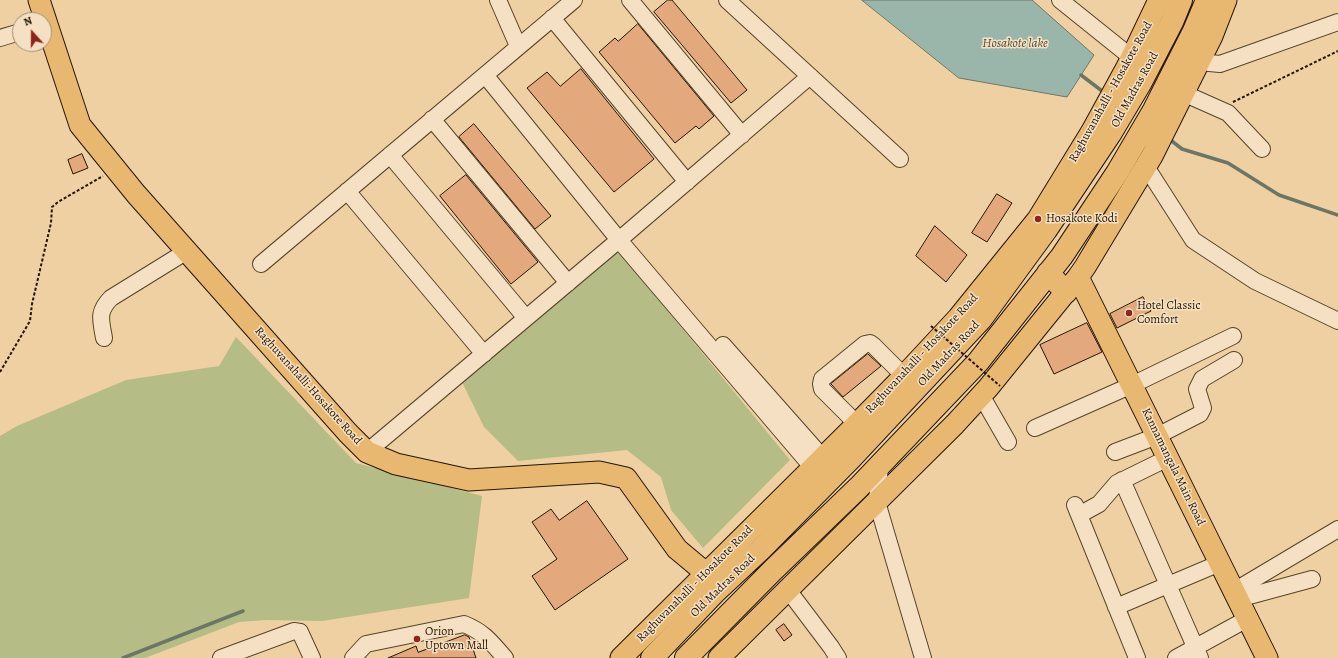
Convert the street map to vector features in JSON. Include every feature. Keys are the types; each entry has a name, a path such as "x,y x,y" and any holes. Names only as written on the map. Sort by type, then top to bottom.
{"highway":[{"name":"Old Madras Road","path":"652,658 715,592 760,550 852,458 964,324 981,319 1046,230 1101,132 1133,69 1172,22 1181,0"},
{"name":"Old Madras Road","path":"686,658 773,570 859,487 978,362 1062,256 1117,173 1142,157 1174,98 1194,31 1207,0"},
{"path":"1048,273 1072,285"}],"main road":[{"name":"Raghuvanahalli-Hosakote Road","path":"39,0 42,12"},
{"name":"Raghuvanahalli - Hosakote Road","path":"1133,69 1160,0"},
{"path":"1174,98 1199,62 1212,36 1226,0"},
{"name":"Raghuvanahalli-Hosakote Road","path":"52,44 80,125 136,194 348,433 367,452 396,464 469,480 599,472 626,478 677,549 707,574"},
{"path":"719,658 840,536 877,502 981,395 1072,285 1142,157"},
{"name":"Kannamangala Main Road","path":"1072,285 1132,384 1267,658"},
{"name":"Raghuvanahalli - Hosakote Road","path":"621,658 707,574 904,376 964,324"}],"street":[{"path":"261,264 574,0"},
{"path":"630,0 742,135"},
{"path":"726,0 900,159"},
{"path":"1060,0 1133,69"},
{"path":"504,3 518,46"},
{"path":"552,18 687,182"},
{"path":"1199,62 1220,64 1338,22"},
{"path":"0,38 12,34"},
{"path":"488,72 623,237 818,463"},
{"path":"367,452 623,237 810,76"},
{"path":"1174,98 1220,109 1228,113 1262,149"},
{"path":"432,119 568,283"},
{"path":"390,155 526,318"},
{"path":"1142,157 1193,240 1255,281 1338,321"},
{"path":"347,191 484,354"},
{"path":"104,338 100,317 104,305 111,298 187,251"},
{"path":"1035,428 1233,336"},
{"path":"857,424 822,390 822,379 865,344 870,343 904,376"},
{"path":"1115,452 1157,436 1200,414 1204,408 1197,389 1202,378 1234,360"},
{"path":"981,395 1008,442"},
{"path":"1137,658 1077,510 1099,504 1117,483 1168,458"},
{"path":"880,465 877,502 923,658"},
{"path":"1122,480 1198,653"},
{"path":"1236,595 1338,529"},
{"path":"1116,607 1220,563"},
{"path":"1236,595 1312,579"},
{"path":"788,590 838,658"},
{"path":"1176,658 1198,653 1247,618"},
{"path":"353,658 366,644 464,624 476,629 505,658"},
{"path":"221,658 294,631 300,632 312,658"}],"path":[{"path":"1220,109 1338,51"},
{"path":"0,372 30,321 32,304 51,223 52,208 58,202 116,169"},
{"path":"931,326 1000,386"}],"green space":[{"path":"617,249 790,460 703,548 671,510 661,477 627,450 518,461 484,427 462,382"},
{"path":"236,337 356,463 482,496 469,598 322,621 267,620 239,622 145,658 0,658 0,436 17,426 126,380 219,366"}],"water":[{"name":"Hosakote lake","path":"862,0 1032,0 1094,55 1067,97 959,78"}],"building":[{"path":"668,0 672,0 747,90 731,103 654,12"},
{"path":"638,24 714,116 699,129 696,126 675,143 599,52 615,38 618,41"},
{"path":"581,69 654,159 614,192 527,88 547,72 560,86"},
{"path":"474,124 551,216 535,229 459,137"},
{"path":"82,154 88,168 73,174 68,160"},
{"path":"466,175 538,262 511,284 440,196"},
{"path":"997,194 1012,203 987,242 972,233"},
{"path":"935,226 967,255 946,282 916,256"},
{"name":"Hotel Classic Comfort","path":"1143,297 1151,311 1117,328 1110,314"},
{"path":"1087,323 1102,352 1054,374 1040,345"},
{"path":"868,354 881,366 843,397 831,384"},
{"path":"587,501 628,559 555,610 532,576 557,559 532,522 551,509 559,520"},
{"path":"784,624 792,635 784,641 776,630"},
{"path":"465,635 469,637 476,658 388,658 416,646 418,652"}],"waterway":[{"path":"1081,75 1106,94"},
{"path":"1168,138 1182,149 1228,163 1279,195 1338,215"},
{"path":"123,658 243,611"}],"place":[{"name":"Hosakote Kodi","path":"1038,219"},
{"name":"Hotel Classic Comfort","path":"1129,313"},
{"name":"Orion Uptown Mall","path":"417,639"}]}
